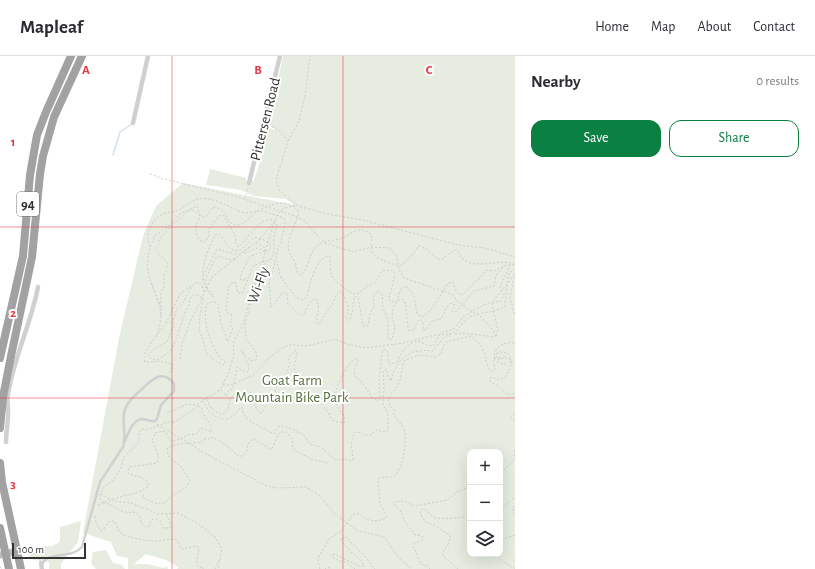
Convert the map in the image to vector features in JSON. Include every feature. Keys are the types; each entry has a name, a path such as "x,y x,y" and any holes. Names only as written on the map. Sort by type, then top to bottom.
{"highway":[{"name":"94","path":"0,358 23,256 30,175 37,135 71,56"},
{"name":"94","path":"2,428 3,397 32,257 42,156 54,117 82,56"},
{"path":"0,463 2,482 21,569"},
{"path":"0,528 2,548 9,569"},
{"path":"0,562 9,569"}],"main road":[{"path":"2,548 16,548"}],"street":[{"path":"133,123 148,56"},
{"name":"Pittersen Road","path":"249,183 280,56"},
{"path":"6,442 2,428 8,415 8,394 14,368 34,308 38,287"}],"lane":[{"path":"41,566 46,559 80,550 100,482 120,453 134,424 139,420 155,421 157,419 161,405 174,392 174,384 168,378 164,376 155,378 135,395 128,405 124,415 125,441"}],"path":[{"path":"298,206 280,190 276,180 288,142 299,121 305,96 310,56"},
{"path":"263,126 272,127 283,133 288,142"},
{"path":"150,174 245,200 297,217 305,221 324,242 354,252 371,247 390,248 397,257 399,270 404,278 452,294 458,302 478,315 494,331 496,337"},
{"path":"245,200 249,183"},
{"path":"150,247 147,240 148,234 153,223 159,216 170,211 178,210 199,199 216,201 248,213 276,203 282,203 298,210 288,246 289,252 294,260 296,272 302,275 312,253 316,248 324,242 343,238 349,233 359,230 365,230 372,236 371,247 374,256 398,266 405,263 418,246 421,246 429,251 434,257 441,260 454,250 457,250 464,260 479,265 485,263 506,262 515,264"},
{"path":"161,319 160,307 149,277 147,264 150,247 155,236 180,214 195,206 197,206 200,215 203,217 207,216 213,207 219,208 223,210 234,225 240,225 252,215 261,211 281,217 285,220 285,226 276,259 284,282 301,300 305,299 307,296 316,266 322,258 327,256 331,260 331,274 336,281 353,294 359,293 367,286 375,283 381,272 385,270 393,271 395,276 388,298 390,301 394,302 398,300 401,289 406,286 414,295 417,314 420,316 425,316 448,283 453,282 457,294 462,295 481,277 486,270 494,271 503,266 515,264"},
{"path":"180,359 182,344 190,322 211,278 260,239 275,221 279,212 289,206 298,206 327,214 363,220 458,245 485,248 515,257"},
{"path":"168,378 173,364 159,361 146,362 144,355 154,337 158,333 161,319 161,292 164,287 164,276 167,269 167,263 156,250 156,247 159,245 159,239 165,234 171,225 188,212 194,210 200,216 195,229 202,242 205,242 209,236 209,229 220,215 223,215 236,236 235,242 237,246 240,246 259,225 266,220 271,219 275,221"},
{"path":"167,413 188,404 197,405 214,394 223,385 234,355 233,343 243,324 267,252 275,221"},
{"path":"154,362 167,354 174,345 190,299 194,294 200,296 203,300 199,330 203,339 206,353 218,363 224,364 225,362 219,358 208,332 205,318 207,304 213,301 218,304 221,324 226,340 228,341 233,328 230,324 232,319 231,314 228,313 226,309 229,286 234,282 236,283 238,293 242,293 253,266 268,260 272,256 275,248 274,239 277,225 275,221"},
{"path":"250,273 246,280 241,280 240,277 250,256 267,252 271,246 269,243 258,238 253,238 245,247 234,251 226,244 221,235 216,234 212,240 202,276 203,283 207,291 214,297 209,290 206,280 214,259 218,256 230,260 238,258 254,249 265,250 267,252"},
{"path":"203,283 204,274 217,249 238,254 258,243 263,246 267,252"},
{"name":"Wi-Fly","path":"261,268 268,260 274,260 275,264 268,283 270,306 271,307 274,305 282,293 285,292 287,294 288,304 301,316 306,311 310,301 315,298 319,306 316,318 317,324 320,324 328,309 332,305 337,293 340,291 343,293 349,308 346,320 349,320 351,317 355,296 358,297 362,326 368,326 370,313 374,307 374,298 378,291 382,293 383,309 389,326 387,336 389,340 392,339 395,327 392,320 393,307 399,300 403,299 406,302 409,331 414,330 418,320 422,320 423,330 427,329 432,321 440,318 447,307 452,303 455,305 452,311 453,312 457,311 462,305"},
{"path":"206,399 211,408 221,415 224,414 229,407 230,399 241,392 249,391 256,409 260,413 264,412 268,401 274,398 276,388 284,379 290,363 288,358 289,355 294,350 297,353 294,367 304,395 309,399 319,402 328,412 332,420 344,423 344,417 336,404 335,395 341,377 351,360 355,358 357,359 358,362 354,371 356,376 365,386 372,398 378,401 381,395 379,382 383,350 388,350 389,363 397,362 400,354 411,342 418,341 427,346 434,346 439,335 444,331 454,329 463,317 472,311 488,303 501,302 504,294 500,287 501,283 512,265"},
{"path":"462,305 474,290 494,286 496,275 503,266"},
{"path":"202,401 207,405 213,415 225,420 230,419 242,407 244,415 263,429 274,434 279,426 289,427 297,433 303,434 310,444 322,447 334,459 353,460 351,443 355,432 359,431 367,435 371,435 376,430 383,432 388,431 388,416 383,403 383,371 386,369 387,370 388,377 391,381 396,366 409,354 422,350 432,351 446,336 459,329 464,321 469,317 485,312 500,310 505,306 506,286 509,274 515,269"},
{"path":"496,337 498,330 492,306 515,274"},
{"path":"515,274 510,298 515,315"},
{"path":"149,277 161,307"},
{"path":"154,337 160,333 165,325 180,294 195,283 200,283 205,292"},
{"path":"156,360 152,360 148,355 153,350 167,342 174,327 173,322 177,308 184,303 184,298 191,287"},
{"name":"Wi-Fly","path":"214,394 221,390 226,396 227,392 233,389 237,367 248,372 249,366 243,358 241,350 251,361 256,360 257,357 255,349 246,339 245,326 252,294"},
{"path":"223,385 232,385 253,375 269,358 282,348 294,345 307,346 336,339 347,344 366,348 404,343 439,335 462,333 496,337"},
{"path":"320,569 318,563 319,556 329,539 340,532 353,515 357,512 360,513 368,520 380,520 386,518 386,514 380,504 378,481 379,478 392,477 396,475 405,450 406,434 404,428 393,414 394,411 389,404 389,397 399,383 402,366 405,360 419,356 434,357 442,354 443,347 446,342 471,336 480,344 486,356 486,362 490,371 495,369 493,365 494,359 502,365 506,364"},
{"path":"512,363 512,360 507,358 498,359 494,357 494,354 497,348 505,343 515,343"},
{"path":"505,356 498,358 496,356 498,353 502,352 510,354 515,364"},
{"path":"512,369 510,374 503,379 496,380 491,376 489,379 501,388 505,394 509,395 515,393"},
{"path":"97,508 98,505 103,503 117,497 131,496 149,486 148,481 128,473 128,471 129,467 157,463 159,460 158,455 152,440 155,434 162,431 166,432 170,440 175,441 188,435 196,434 202,428 211,432 211,426 201,406 198,406 175,422 168,422 147,430 141,429 139,432 139,442 123,458 122,466 114,480 103,488 100,497 103,503"},
{"path":"515,414 511,418 515,421"},
{"path":"155,421 157,424 206,454 265,485 276,488 306,487 319,495 335,514 358,531 384,537 398,557 412,569"},
{"path":"143,495 143,498 157,504 165,503 167,499 184,490 190,481 179,465 173,462 168,456 166,449 169,446 177,444 200,443 209,439 210,437 217,439 228,446 238,456 243,456 246,453 249,441 254,438 270,449 273,448 278,434 287,432 292,439 294,448 299,453 314,460 328,463"},
{"path":"503,469 514,460 515,449"},
{"path":"430,569 421,564 414,546 414,544 422,540 423,537 414,534 394,502 404,501 414,506 426,504 447,500 458,492 467,488"},
{"path":"101,494 114,501 131,503 159,514 178,513 197,523 215,537 222,549 218,569"},
{"path":"503,507 515,497"},
{"path":"103,503 110,504 116,509 124,512 135,512 140,517 141,523 146,527 149,526 152,519 158,519 161,521 163,528 170,528 171,524 167,516 169,514"},
{"path":"515,506 513,506 513,508 515,516"},
{"path":"458,569 443,556 443,552 450,543 450,535 424,520 420,511 423,509 432,516 450,519 467,516"},
{"path":"96,512 96,523 101,531 108,522 113,521 117,523 118,530 122,534 147,541 160,541 166,538 175,538 181,549 198,547 199,549 196,563 199,568 203,567 203,569"},
{"path":"503,541 506,538 515,535"},
{"path":"355,569 346,562 339,561 330,555 336,555 359,566 364,566 362,561 359,560 340,539 347,537 375,569"},
{"path":"497,557 508,566 515,568"},
{"path":"215,569 220,558"},
{"path":"325,569 327,567 332,569"}],"green space":[{"name":"Goat Farm Mountain Bike Park","path":"283,56 515,56 515,569 177,569 178,567 166,560 146,554 134,564 147,564 163,568 167,566 168,569 128,569 128,558 117,556 111,542 83,533 119,338 143,236 156,206 183,183 294,205 286,199 254,196 241,190 206,185 210,169 246,178 247,184 254,180 263,153 263,141 270,128 276,130 270,125 267,117 279,96 277,85"},
{"path":"81,521 78,542 61,564 61,569 49,569 49,562 33,560 28,554 40,552 45,546 52,546 60,542 60,527"},
{"path":"106,550 113,563 122,565 125,569 96,569 91,563 93,552"}],"waterway":[{"path":"113,155 120,132 132,124"}]}
